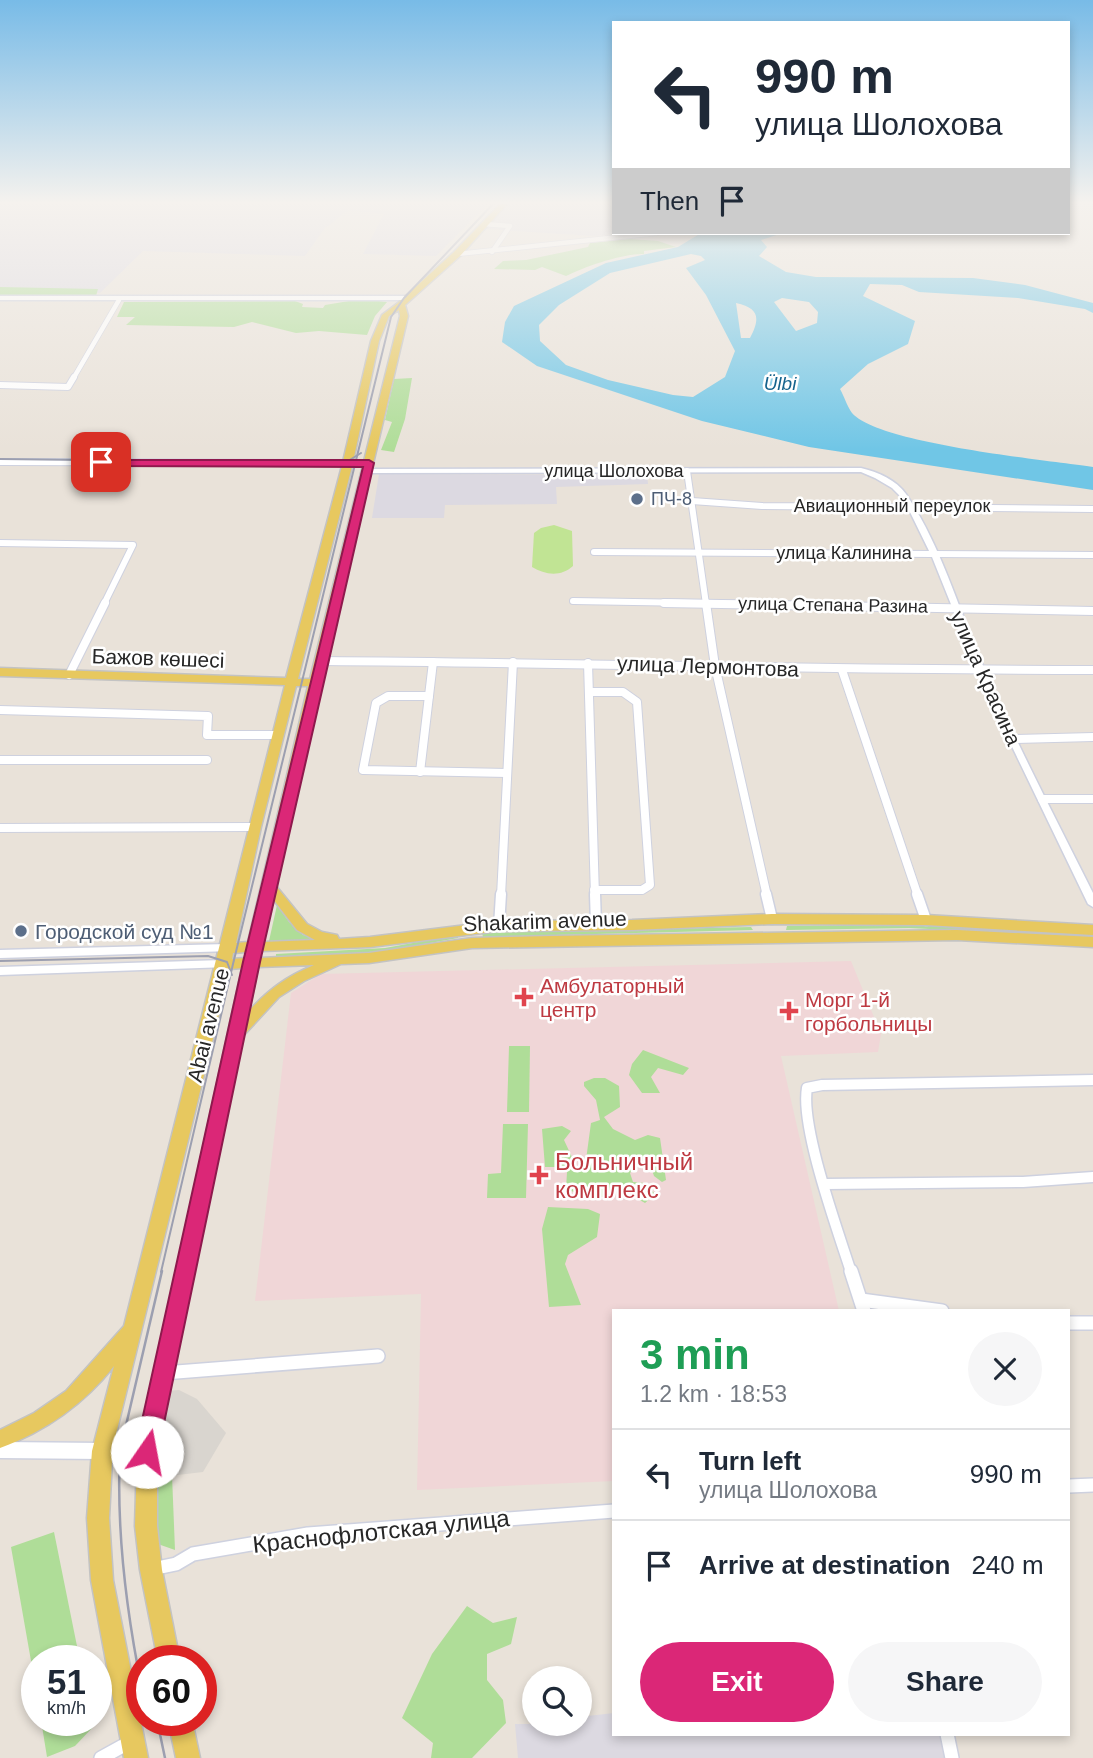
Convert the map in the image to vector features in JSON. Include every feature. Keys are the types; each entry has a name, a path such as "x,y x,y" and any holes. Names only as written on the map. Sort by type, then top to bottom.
{"main road":[{"name":"Abai avenue","path":"136,1758 102,1580 98,1518 102,1451 227,948 254,827 347,465 375,341 386,315 422,286"},
{"path":"0,298 405,302"},
{"name":"Abai avenue","path":"166,1645 151,1570 146,1526 147,1452 253,955 315,683 323,661 404,316 405,302"},
{"name":"Бажов көшесі","path":"0,671 315,683"},
{"path":"269,887 281,898 295,921 307,931 361,942"},
{"path":"772,919 772,936"},
{"name":"Shakarim avenue","path":"0,954 227,948 253,955 369,958 471,936 499,926 772,919 926,920 1093,930"},
{"name":"Shakarim avenue","path":"0,971 223,964 253,955 361,942 471,936 957,935 1093,942"},
{"path":"236,1034 274,993 299,977 339,959"},
{"path":"0,1439 27,1429 64,1406 94,1378 133,1325"},
{"path":"0,1450 147,1452"},
{"path":"183,1736 188,1758"}],"street":[{"path":"0,385 68,387 87,350 101,334 119,299"},
{"name":"улица Шолохова","path":"0,462 687,471 861,470"},
{"name":"улица Красина","path":"861,470 873,473 900,491 909,507 932,553 980,669 1093,904"},
{"path":"687,471 708,602 715,666 772,919"},
{"name":"Авиационный переулок","path":"692,501 762,506 1093,509"},
{"path":"0,543 134,545 69,675"},
{"name":"улица Калинина","path":"594,552 1093,555"},
{"name":"улица Степана Разина","path":"573,601 1093,611"},
{"name":"улица Лермонтова","path":"323,661 588,663 842,670 1093,670"},
{"path":"420,772 433,662"},
{"path":"499,926 513,662"},
{"path":"588,663 596,925"},
{"path":"842,670 926,920"},
{"path":"589,692 623,692 637,702 650,885 642,890 594,890"},
{"path":"429,696 388,696 376,703 363,770 506,773"},
{"path":"0,710 208,716 207,734 278,735"},
{"path":"1014,739 1093,737"},
{"path":"0,760 207,760"},
{"path":"1042,799 1093,799"},
{"path":"0,828 254,827"},
{"path":"915,1309 862,1305 832,1212 810,1130 805,1099 807,1088 822,1085 1093,1080"},
{"path":"826,1184 1023,1182 1093,1177"},
{"path":"1070,1323 1093,1323"},
{"path":"164,1373 378,1356"},
{"path":"1070,1486 1093,1485"},
{"name":"Краснофлотская улица","path":"151,1570 176,1563 193,1554 308,1534 424,1523 612,1511"},
{"path":"948,1736 953,1758"},
{"path":"101,1758 133,1741"}],"shaded area":[{"path":"0,286 107,286 100,293 0,292"},
{"path":"379,474 647,475 648,484 556,487 557,504 445,505 444,518 372,518"},
{"name":"Больничный комплекс","path":"851,961 881,1034 878,1052 781,1056 839,1309 612,1309 612,1481 417,1490 421,1294 255,1301 291,993 321,974"},
{"path":"179,1390 197,1399 226,1433 203,1472 152,1478 166,1391"},
{"path":"612,1713 612,1736 940,1736 946,1758 518,1758 515,1724 522,1724 522,1736 592,1736 592,1716"}],"green space":[{"path":"0,287 98,289 96,296 0,295"},
{"path":"361,299 387,302 375,316 367,335 319,331 296,333 252,322 234,327 126,325 135,317 117,317 124,302 295,301 303,304 302,307 323,308 325,305"},
{"path":"412,378 405,419 394,452 381,450 392,422 385,420 394,379"},
{"path":"554,525 572,531 573,566 553,574 532,567 534,533"},
{"path":"277,905 303,935 321,940 269,941"},
{"path":"908,925 1076,932 1079,936 909,928 786,930 787,926"},
{"path":"751,927 753,930 483,937 482,933"},
{"path":"457,935 458,938 385,951 276,958 276,954 385,948"},
{"path":"509,1046 530,1046 529,1112 507,1112"},
{"path":"643,1050 689,1068 683,1075 658,1068 651,1077 660,1093 642,1093 629,1075 632,1064"},
{"path":"605,1078 619,1086 620,1107 604,1117 613,1129 635,1140 648,1135 660,1138 666,1180 662,1182 654,1176 649,1161 641,1161 630,1173 633,1182 645,1183 655,1194 645,1203 615,1186 604,1197 587,1197 566,1189 565,1167 545,1167 542,1129 562,1126 571,1131 564,1140 578,1170 585,1167 591,1123 600,1120 596,1100 584,1086 584,1082"},
{"path":"503,1124 528,1124 526,1198 487,1198 488,1174 501,1173"},
{"path":"548,1207 588,1209 600,1214 597,1237 568,1255 565,1264 581,1305 549,1307 542,1229"},
{"path":"172,1475 175,1550 155,1543 152,1478"},
{"path":"54,1532 77,1645 28,1645 11,1547"},
{"path":"467,1606 493,1623 517,1617 511,1644 487,1654 487,1680 503,1700 506,1723 472,1758 431,1758 433,1743 402,1718 432,1654"},
{"path":"44,1736 84,1736 75,1746 47,1757"}],"water":[{"name":"Ülbi","path":"557,286 589,286 559,305 539,325 540,341 566,365 608,380 693,397 725,377 735,351 699,286 869,286 863,296 915,321 908,344 868,364 840,389 852,413 868,424 928,442 1093,467 1093,490 809,447 702,421 537,366 502,342 505,322 514,306","holes":["782,298 809,302 818,312 817,323 796,331 774,302","736,303 750,308 756,315 750,338 741,338"]},
{"name":"Ülbi","path":"905,286 1029,286 1093,303 1093,313 1085,309 1018,298 919,292"}],"tram line":[{"path":"357,455 391,317 415,286"},
{"path":"357,455 361,453"},
{"path":"0,459 330,463 348,461 357,455"},
{"path":"231,972 357,455"},
{"path":"0,961 208,956 227,962 231,972"},
{"path":"161,1272 231,972"},
{"path":"134,1645 124,1571 120,1451 162,1271"},
{"path":"160,1736 165,1758"}],"place":[{"name":"ПЧ-8","path":"637,499"},
{"name":"Городской суд №1","path":"21,931"},
{"name":"Амбулаторный центр","path":"524,997"},
{"name":"Морг 1-й горбольницы","path":"789,1011"},
{"name":"Больничный комплекс","path":"539,1175"}],"route":[{"path":"101,462 369,463 251,962 147,1452"}]}
